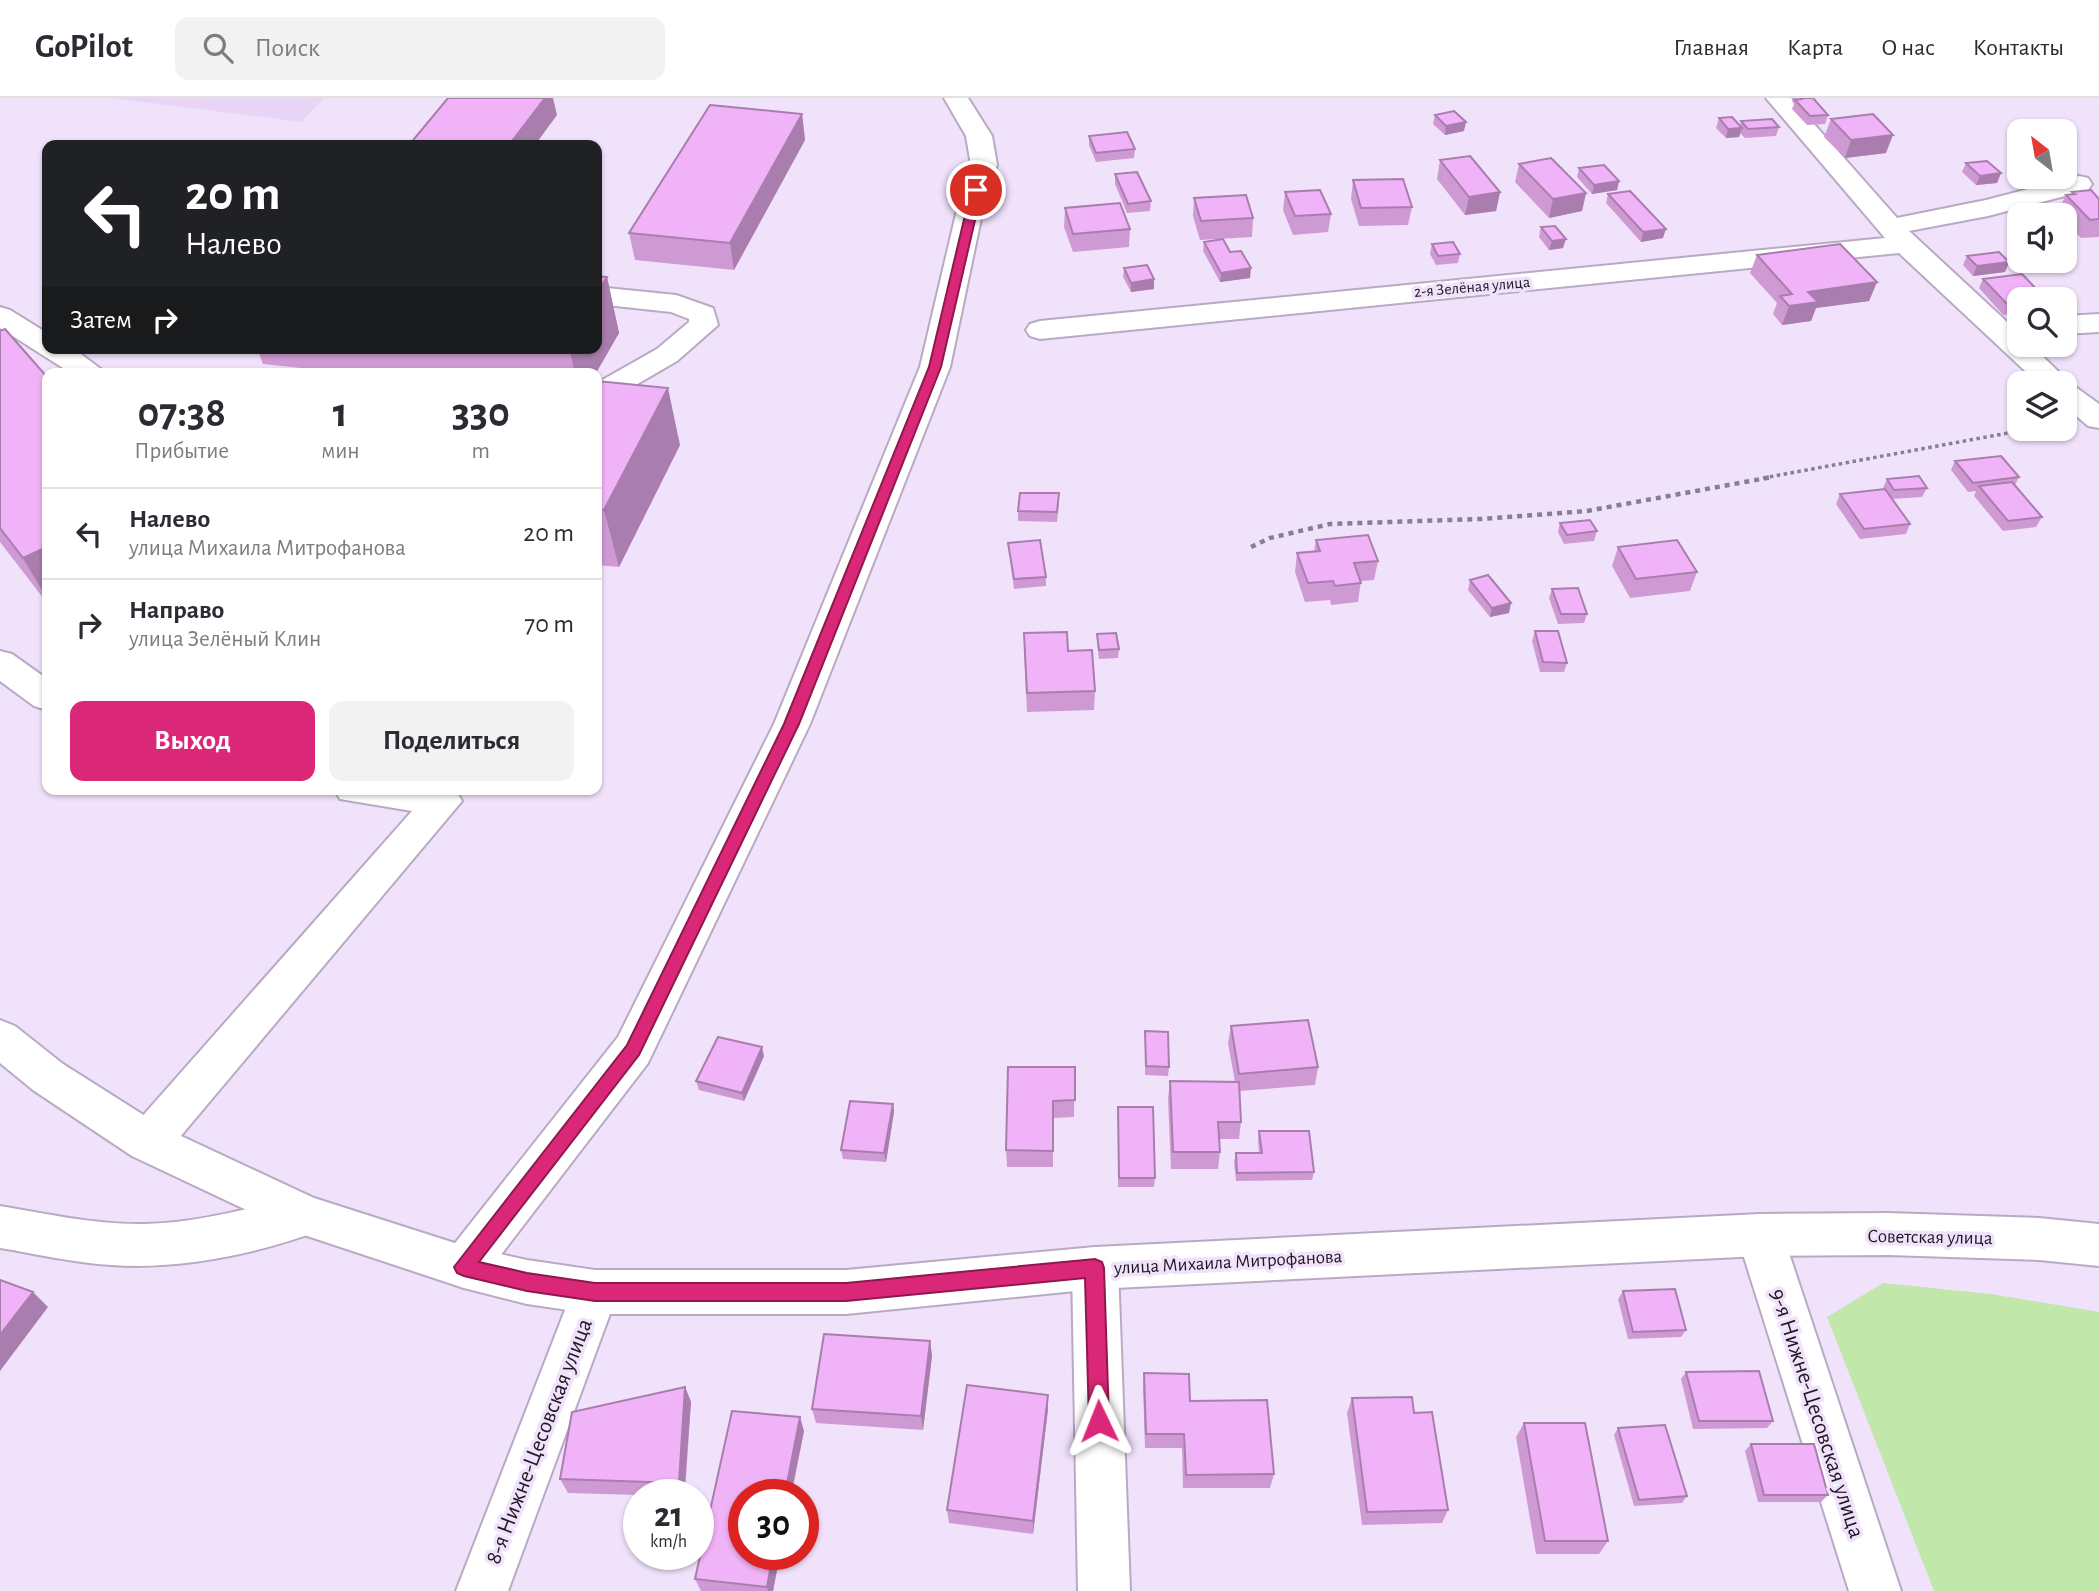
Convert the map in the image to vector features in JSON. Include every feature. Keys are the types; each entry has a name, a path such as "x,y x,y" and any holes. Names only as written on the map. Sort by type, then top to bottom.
{"street":[{"path":"464,1267 633,1050 792,724 935,367 969,214 984,164 979,136 956,98"},
{"path":"1778,98 1897,236 2007,328"},
{"name":"2-я Зелёная улица","path":"1040,330 1897,236 1987,208 2079,184"},
{"path":"602,297 676,304 703,314 704,325 667,355 602,393"},
{"path":"0,316 42,342"},
{"path":"2077,324 2099,323"},
{"path":"63,354 84,368"},
{"path":"2032,357 2045,371"},
{"path":"2077,401 2099,419"},
{"path":"0,663 42,690"},
{"path":"148,1142 443,801 398,795"},
{"name":"улица Михаила Митрофанова","path":"0,1038 48,1077 148,1142 305,1216 464,1267 527,1282 595,1292 846,1292 1095,1268 1760,1235"},
{"path":"0,1227 122,1245 155,1245 183,1242 305,1216"},
{"name":"Советская улица","path":"1760,1235 1902,1234 2039,1238 2099,1245"},
{"name":"9-я Нижне-Цесовская улица","path":"1760,1235 1875,1591"},
{"path":"1095,1268 1104,1591"},
{"name":"8-я Нижне-Цесовская улица","path":"482,1591 507,1518 595,1292"}],"path":[{"path":"1251,547 1270,538 1330,524 1481,520 1587,511 2007,433"}],"shaded area":[{"path":"110,98 324,98 301,122"}],"green space":[{"path":"1883,1283 1991,1294 2099,1312 2099,1591 1934,1591 1827,1317"}],"building":[{"path":"448,98 545,98 513,140 413,140"},
{"path":"1813,98 1828,115 1810,116 1795,100"},
{"path":"710,105 802,114 730,243 629,233"},
{"path":"1454,111 1466,122 1446,126 1435,115"},
{"path":"1873,114 1893,135 1851,140 1831,119"},
{"path":"1732,117 1742,128 1728,129 1719,118"},
{"path":"1772,119 1779,127 1748,129 1741,121"},
{"path":"1127,132 1135,149 1096,153 1089,136"},
{"path":"1470,156 1500,192 1469,197 1440,160"},
{"path":"1551,158 1586,193 1553,199 1519,164"},
{"path":"1987,161 2001,173 1980,176 1966,163"},
{"path":"1604,165 1619,181 1594,185 1579,168"},
{"path":"1137,172 1151,201 1128,204 1115,174"},
{"path":"1403,179 1412,207 1361,208 1353,180"},
{"path":"1320,190 1331,214 1295,216 1285,192"},
{"path":"2091,190 2099,199 2099,219 2090,220 2077,206 2077,203 2066,195 2075,194 2072,192"},
{"path":"1630,191 1666,229 1643,232 1608,194"},
{"path":"1246,195 1253,218 1201,221 1194,198"},
{"path":"1120,203 1130,229 1073,234 1065,208"},
{"path":"1555,226 1566,239 1552,241 1541,227"},
{"path":"1223,239 1230,252 1241,251 1251,268 1221,273 1204,242"},
{"path":"1453,242 1460,254 1438,256 1432,244"},
{"path":"1840,244 1877,282 1808,292 1818,302 1789,306 1780,296 1792,294 1757,255"},
{"path":"1999,252 2007,262 1977,266 1967,256"},
{"path":"1147,265 1154,279 1131,283 1124,268"},
{"path":"2022,274 2034,287 2007,287 2007,304 1983,279"},
{"path":"5,329 42,371 42,549 23,558 0,528 0,331"},
{"path":"602,381 668,388 604,510"},
{"path":"2001,456 2019,477 1973,483 1955,461"},
{"path":"1919,476 1927,488 1894,490 1887,479"},
{"path":"2012,482 2042,517 2008,521 1979,486"},
{"path":"1885,489 1910,524 1864,529 1840,494"},
{"path":"1020,493 1059,493 1057,512 1018,511"},
{"path":"1590,520 1597,531 1567,535 1560,523"},
{"path":"1368,535 1378,561 1354,563 1361,583 1335,586 1333,581 1308,583 1297,553 1320,551 1316,540"},
{"path":"1040,540 1046,577 1014,579 1008,543"},
{"path":"1677,540 1697,572 1636,579 1618,547"},
{"path":"1488,575 1511,603 1492,608 1470,580"},
{"path":"1578,588 1587,614 1561,614 1552,589"},
{"path":"1535,631 1558,631 1567,663 1543,662"},
{"path":"1067,632 1068,651 1092,650 1095,691 1027,693 1024,633"},
{"path":"1116,633 1119,649 1099,650 1097,634"},
{"path":"1308,1020 1318,1067 1239,1074 1231,1026"},
{"path":"1145,1031 1168,1032 1169,1067 1146,1066"},
{"path":"718,1037 762,1047 742,1093 696,1081"},
{"path":"1008,1067 1075,1067 1075,1100 1053,1101 1053,1151 1006,1150"},
{"path":"1170,1081 1239,1082 1241,1122 1218,1122 1220,1152 1173,1152"},
{"path":"850,1101 893,1104 884,1153 841,1150"},
{"path":"1118,1107 1153,1107 1155,1178 1119,1178"},
{"path":"1259,1131 1309,1131 1314,1172 1237,1173 1236,1153 1262,1153"},
{"path":"0,1280 33,1292 0,1335"},
{"path":"1675,1289 1686,1330 1633,1332 1623,1291"},
{"path":"824,1334 930,1341 921,1416 812,1409"},
{"path":"1759,1371 1773,1421 1699,1421 1686,1372"},
{"path":"1144,1373 1189,1374 1190,1401 1267,1400 1274,1474 1186,1475 1184,1434 1146,1434"},
{"path":"967,1385 1048,1395 1033,1521 947,1510"},
{"path":"685,1387 679,1479 623,1479 623,1481 560,1479 572,1412"},
{"path":"1412,1397 1414,1413 1432,1412 1448,1510 1367,1512 1352,1398"},
{"path":"732,1411 800,1417 788,1479 728,1479 728,1570 770,1570 767,1587 695,1579 697,1570 714,1570 714,1493"},
{"path":"1524,1423 1585,1423 1608,1541 1545,1541"},
{"path":"1665,1425 1687,1496 1639,1500 1618,1428"},
{"path":"1751,1444 1814,1444 1828,1495 1764,1495"}],"route":[{"path":"976,190 935,367 792,724 633,1050 464,1267 527,1282 595,1292 846,1292 1095,1268 1099,1421"}]}
